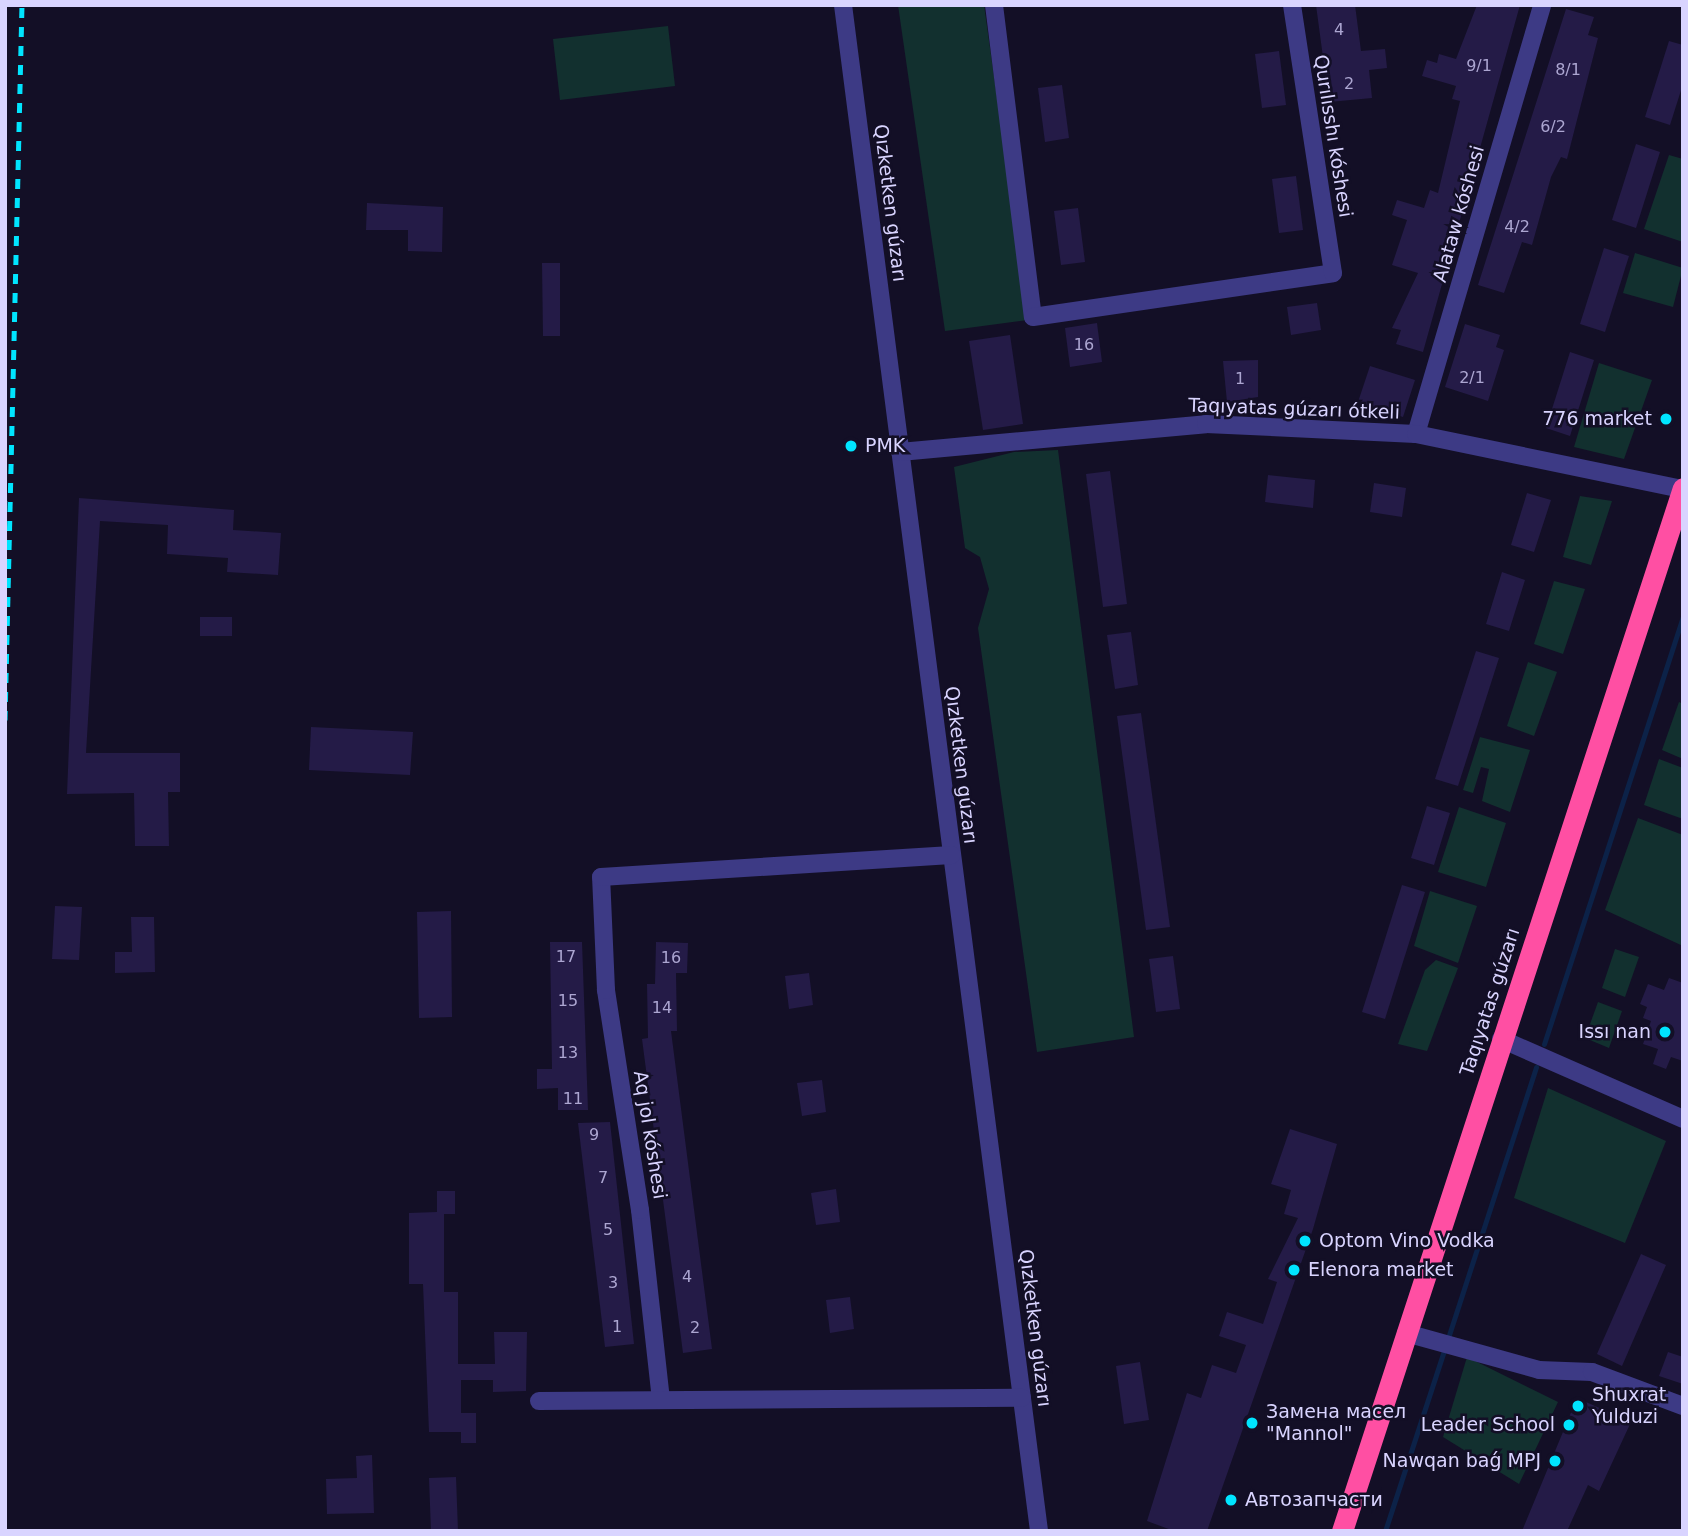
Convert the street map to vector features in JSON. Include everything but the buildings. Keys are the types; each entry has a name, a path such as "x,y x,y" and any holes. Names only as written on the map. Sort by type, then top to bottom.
{"highway":[{"name":"Taqıyatas gúzarı","path":"1342,1531 1683,489"}],"street":[{"name":"Qızketken gúzarı","path":"844,5 1039,1531"},
{"name":"Qurılısshı kóshesi","path":"994,5 1033,317 1333,273 1292,5"},
{"name":"Alataw kóshesi","path":"1416,435 1542,5"},
{"name":"Taqıyatas gúzarı ótkeli","path":"900,452 1206,424 1416,435 1683,489"},
{"name":"Aq jol kóshesi","path":"661,1400 640,1210 606,990 601,877 951,855"},
{"path":"1501,1039 1683,1119"},
{"path":"1406,1333 1539,1370 1592,1372 1683,1406"},
{"path":"539,1401 1022,1398"}],"green space":[{"path":"898,5 984,5 1028,320 945,331"},
{"path":"668,26 675,86 560,100 553,39"},
{"path":"1669,155 1683,159 1683,242 1644,229"},
{"path":"1635,253 1683,268 1673,307 1623,293"},
{"path":"1599,363 1652,380 1624,459 1574,447"},
{"path":"1058,450 1134,1037 1037,1052 978,628 989,589 980,557 965,548 954,467 1014,452"},
{"path":"1580,496 1612,501 1591,565 1563,557"},
{"path":"1554,581 1585,589 1563,654 1534,644"},
{"path":"1528,662 1557,672 1534,736 1507,726"},
{"path":"1679,702 1683,704 1683,759 1662,750"},
{"path":"1480,737 1530,750 1510,812 1482,801 1489,769 1481,767 1473,793 1463,790"},
{"path":"1659,759 1683,768 1683,819 1644,805"},
{"path":"1459,807 1506,823 1486,887 1438,872"},
{"path":"1638,818 1683,835 1683,946 1605,910"},
{"path":"1430,891 1477,906 1458,963 1414,946"},
{"path":"1615,949 1639,957 1625,997 1602,988"},
{"path":"1436,960 1458,968 1427,1051 1398,1044 1425,970"},
{"path":"1598,1002 1622,1011 1609,1048 1585,1038"},
{"path":"1548,1088 1666,1141 1625,1243 1514,1198"},
{"path":"1467,1357 1558,1402 1519,1484 1443,1437"}],"waterway":[{"path":"1544,1044 1683,617"},
{"path":"1448,1338 1536,1067"},
{"path":"1385,1531 1444,1351"}],"railway":[{"path":"5,720 22,5"}],"place":[{"name":"776 market","path":"1666,419"},
{"name":"PMK","path":"851,446"},
{"name":"Issı nan","path":"1665,1032"},
{"name":"Optom Vino Vodka","path":"1305,1241"},
{"name":"Elenora market","path":"1294,1270"},
{"name":"Shuxrat Yulduzi","path":"1578,1406"},
{"name":"Замена масел \"Mannol\"","path":"1252,1423"},
{"name":"Leader School","path":"1569,1425"},
{"name":"Nawqan baǵ MPJ","path":"1555,1461"},
{"name":"Автозапчасти","path":"1231,1500"}]}
